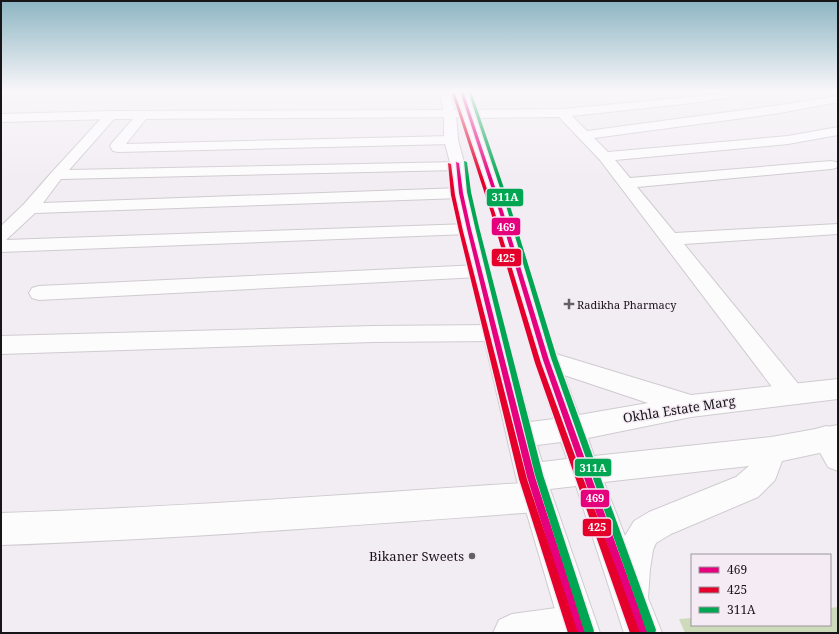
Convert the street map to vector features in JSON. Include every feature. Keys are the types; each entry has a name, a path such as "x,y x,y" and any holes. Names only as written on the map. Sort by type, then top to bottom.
{"street":[{"path":"4,230 30,208 57,174 106,121"},
{"path":"138,121 117,146 118,148 451,140"},
{"path":"457,121 451,140 458,166 461,193 479,271 534,487 579,628 512,633"},
{"path":"462,121 501,211 546,360 637,619"},
{"path":"569,121 605,157 791,393"},
{"path":"584,135 693,121"},
{"path":"747,121 755,124"},
{"path":"768,131 788,140 834,167"},
{"path":"605,157 788,140 838,131"},
{"path":"57,174 458,166"},
{"path":"626,183 834,167"},
{"path":"30,208 461,193"},
{"path":"1,246 469,229"},
{"path":"669,239 838,229"},
{"path":"39,293 479,271"},
{"path":"1,345 374,334 494,333"},
{"path":"546,360 691,406"},
{"name":"Okhla Estate Marg","path":"521,435 571,429 691,406 791,393 838,389"},
{"path":"1,529 118,525 261,517 534,487 585,471 834,444"},
{"path":"637,619 633,569 637,546 645,532 660,523 747,486 765,470 771,450"}],"green space":[{"path":"838,607 838,633 685,633 679,619 691,618 691,626 831,626 831,608"}],"transit line":[{"name":"425","path":"462,121 493,213 538,363 635,633"},
{"name":"469","path":"471,121 501,211 546,360 643,633"},
{"name":"311A","path":"479,121 509,209 554,358 651,630"},
{"name":"311A","path":"465,162 469,192 477,227 539,475 589,631"},
{"name":"469","path":"457,163 461,193 469,229 531,477 581,633"},
{"name":"425","path":"449,164 453,195 461,231 523,479 573,633"}],"place":[{"name":"Radikha Pharmacy","path":"569,304"},
{"name":"Bikaner Sweets","path":"472,556"}]}
